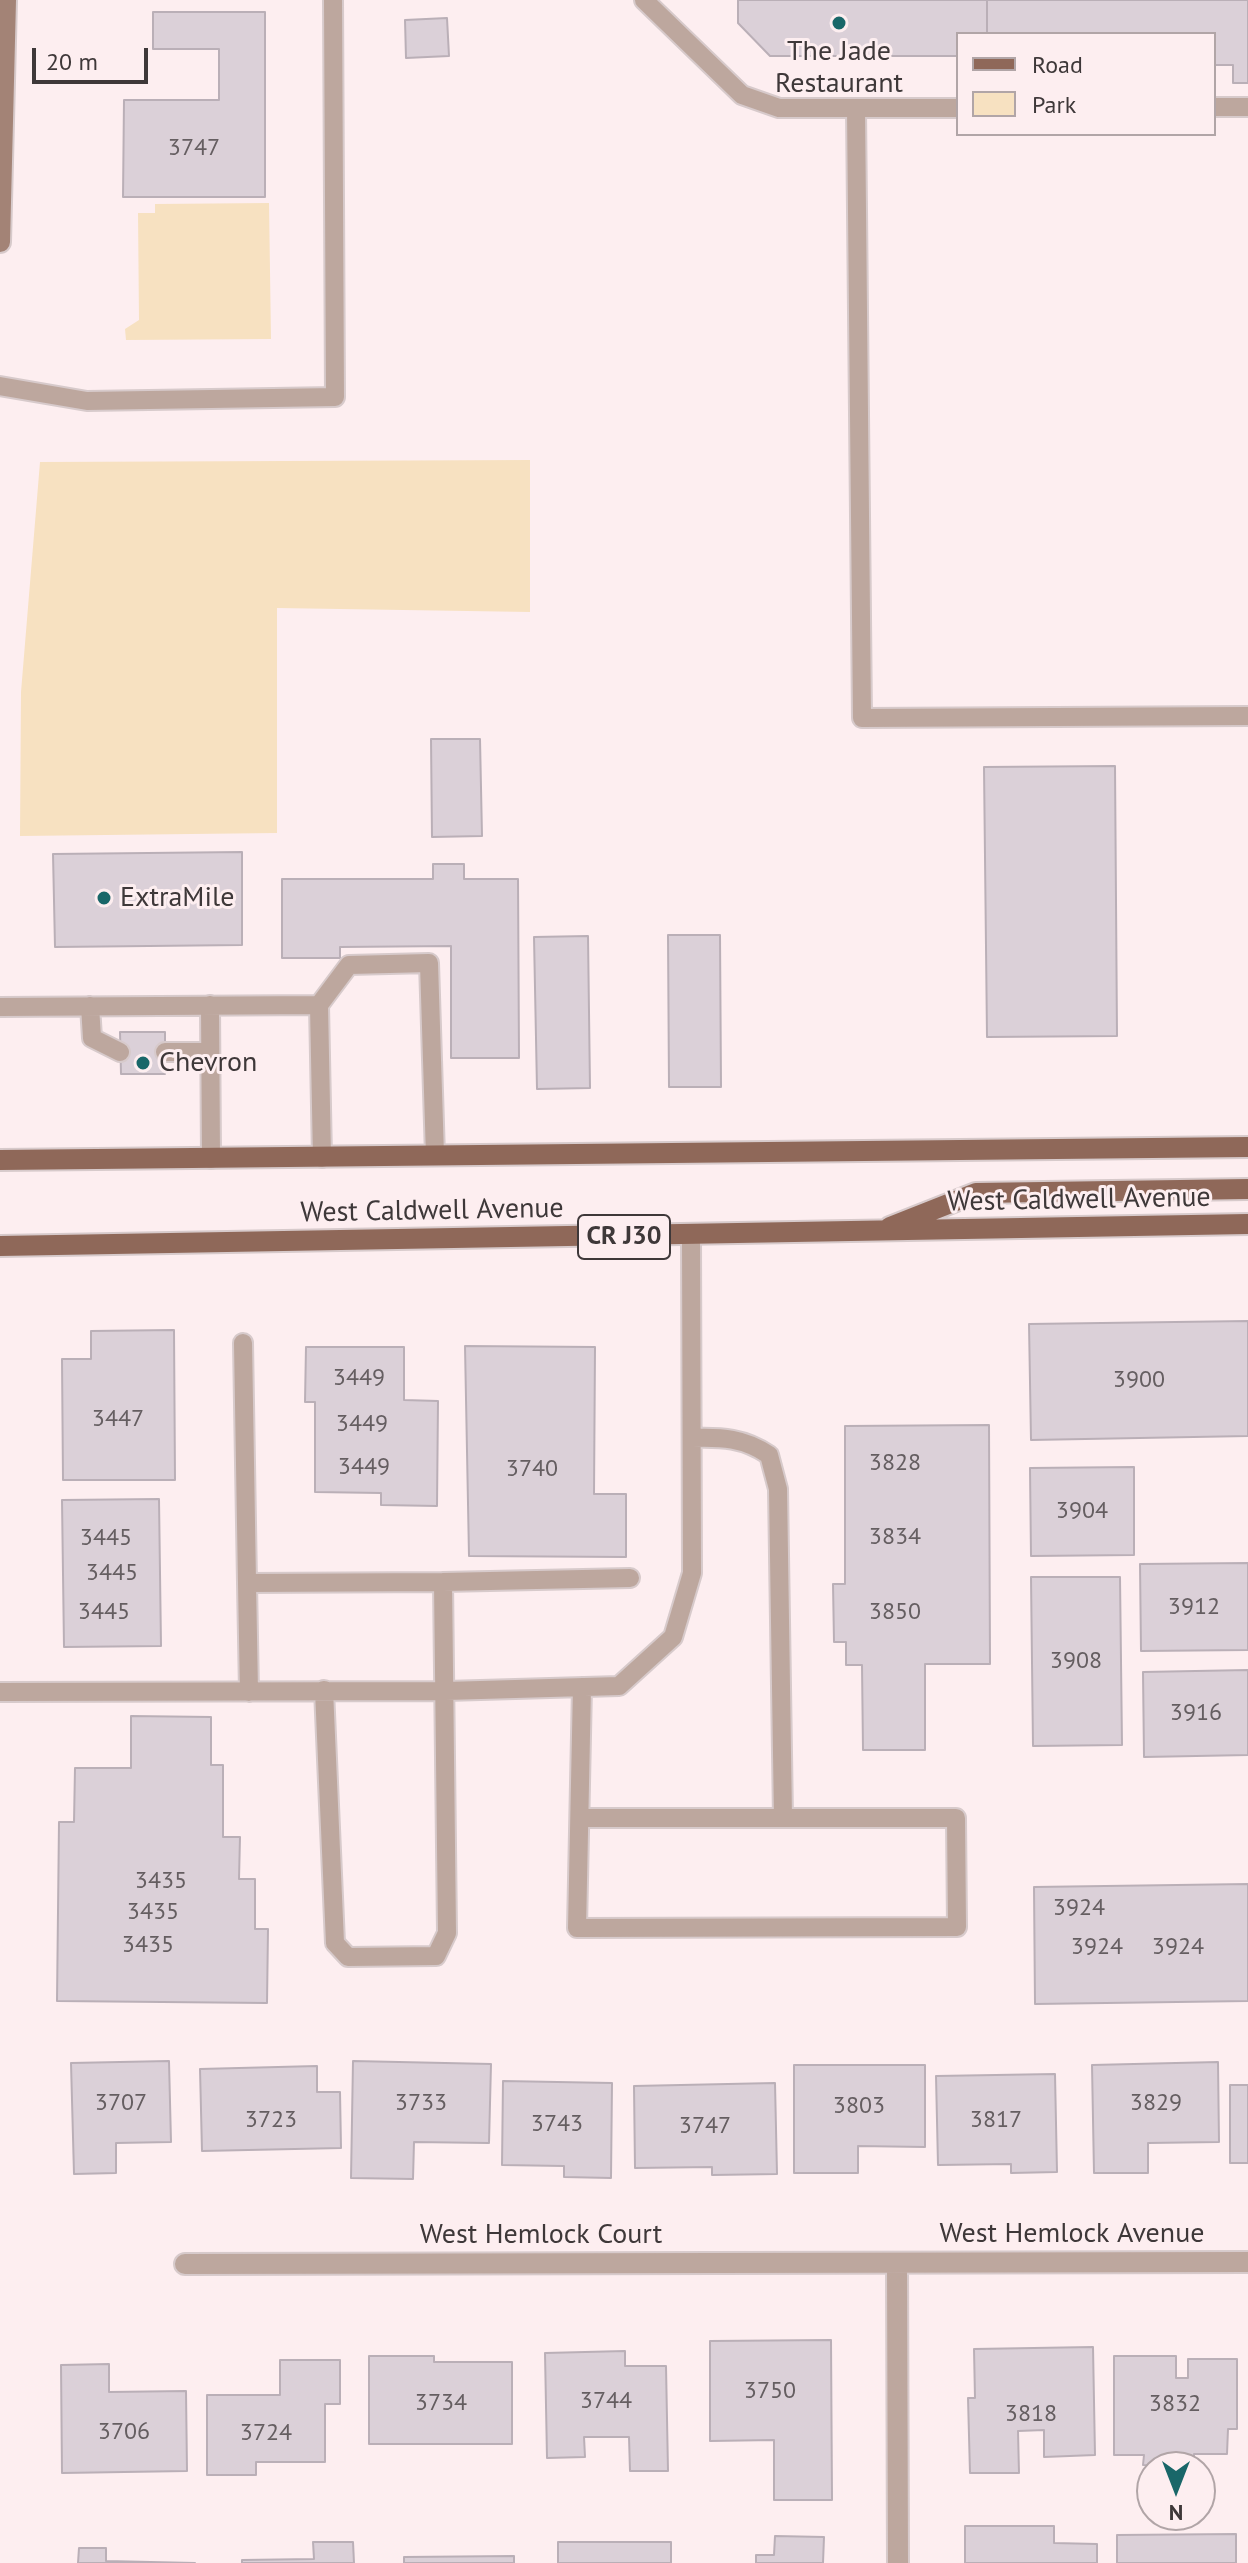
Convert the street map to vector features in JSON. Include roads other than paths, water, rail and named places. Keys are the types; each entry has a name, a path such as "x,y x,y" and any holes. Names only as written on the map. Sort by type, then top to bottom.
{"main road":[{"path":"0,242 6,0"},
{"name":"West Caldwell Avenue","path":"0,1160 1248,1147"},
{"path":"875,1233 976,1193 1248,1189"},
{"name":"West Caldwell Avenue","path":"0,1246 875,1233 1248,1224"}],"street":[{"name":"West Hemlock Avenue","path":"897,2263 1248,2262"},
{"name":"West Hemlock Court","path":"185,2264 897,2263"},
{"path":"897,2263 898,2563"}],"lane":[{"path":"0,386 87,401 335,397 333,0"},
{"path":"644,0 742,95 779,108 956,108"},
{"path":"1216,107 1248,107"},
{"path":"856,109 862,718 1248,716"},
{"path":"322,1158 319,1005 349,965 429,963 435,1156"},
{"path":"210,1005 211,1159"},
{"path":"0,1007 319,1005"},
{"path":"90,1006 92,1038 120,1052"},
{"path":"165,1052 210,1052"},
{"path":"0,1692 446,1691 619,1686 673,1637 692,1573 691,1236"},
{"path":"243,1343 249,1692"},
{"path":"692,1438 726,1437 752,1444 769,1455 778,1489 783,1818"},
{"path":"247,1583 630,1578"},
{"path":"324,1690 335,1943 348,1957 436,1956 447,1933 443,1582"},
{"path":"580,1818 956,1818 957,1927 577,1928 582,1687"}],"place":[{"name":"The Jade Restaurant","path":"839,23"},
{"name":"ExtraMile","path":"104,898"},
{"name":"Chevron","path":"143,1063"}]}
